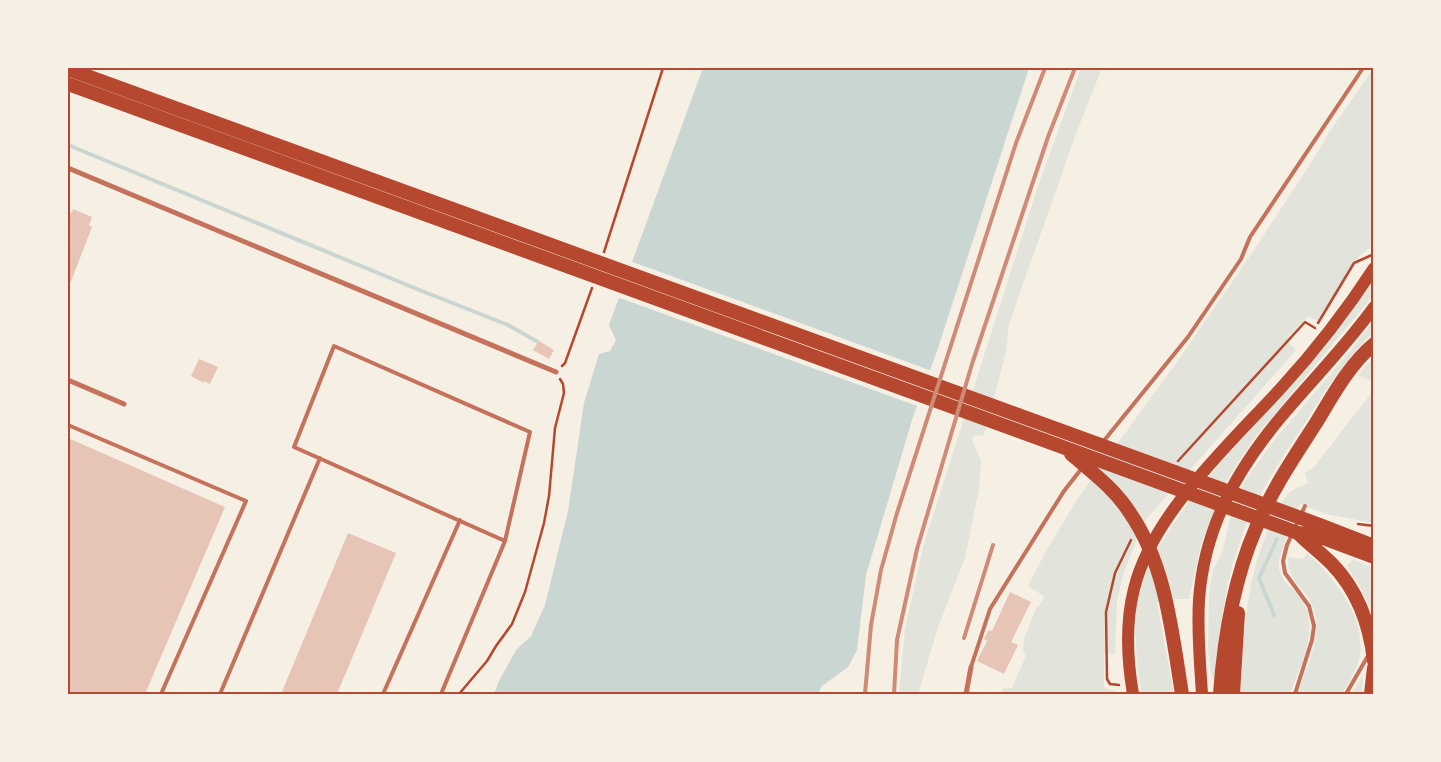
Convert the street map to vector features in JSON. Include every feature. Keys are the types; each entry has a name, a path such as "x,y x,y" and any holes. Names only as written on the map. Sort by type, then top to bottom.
{"highway":[{"path":"68,69 1374,557"},
{"path":"68,84 1298,533 1374,546"},
{"path":"1220,694 1231,603 1250,544 1271,496 1340,383 1355,363 1374,344"},
{"path":"1062,447 1105,483 1130,512 1146,540 1154,559 1165,600 1182,694"},
{"path":"1315,535 1374,537"},
{"path":"1315,535 1333,565 1352,589 1366,621 1373,654"},
{"path":"1233,694 1239,604 1250,544"},
{"path":"1371,694 1374,668"}],"main road":[{"path":"1133,694 1128,665 1127,638 1129,613 1134,588 1147,552 1190,490 1230,442 1310,356 1341,316 1374,268"},
{"path":"1202,694 1199,645 1200,593 1207,553 1225,500 1244,466 1259,445 1374,307"}],"street":[{"path":"68,168 556,372"},
{"path":"68,380 124,404"},
{"path":"966,694 971,668"}],"lane":[{"path":"1100,446 1188,337 1241,259 1250,237 1364,68"},
{"path":"441,694 506,541 530,432 334,346 294,447 506,541"},
{"path":"68,425 246,501 161,694"},
{"path":"971,668 990,609 1064,491 1094,454"},
{"path":"220,694 320,458"},
{"path":"1271,496 1276,508 1299,518"},
{"path":"1294,694 1314,631 1312,613 1309,606 1289,579 1283,566 1284,554 1305,506"},
{"path":"383,694 460,520"},
{"path":"1346,694 1373,654"}],"path":[{"path":"601,259 663,68"},
{"path":"1177,462 1305,322 1315,328 1354,263 1374,254"},
{"path":"459,694 487,661 512,624 529,578 546,514 552,476 551,459 555,428 564,393 563,384 556,372 565,364 591,285 598,287"},
{"path":"1120,684 1113,685 1108,681 1106,612 1115,573 1134,533"}],"shaded area":[{"path":"703,68 1029,68 936,354 912,420 866,575 857,650 848,667 822,686 818,694 494,694 516,650 531,636 545,605 568,511 584,403 599,354 610,351 616,340 609,325"},
{"path":"1081,68 1102,68 1077,131 1009,324 1006,352 984,435 973,436 972,440 981,460 979,488 965,558 938,627 918,694 899,694 905,630 923,547 1038,186"},
{"path":"1373,69 1373,245 1354,261 1318,321 1308,316 1288,337 1287,340 1296,350 1143,523 1123,575 1117,601 1115,654 1104,653 1104,687 1117,691 1117,694 1000,694 1003,688 1012,688 1026,656 1023,652 1024,639 1037,606 1045,597 1028,586 1045,553 1078,498 1184,352 1254,250 1330,131"},
{"path":"1373,280 1373,294 1368,302 1253,440 1229,477 1201,544 1189,599 1157,602 1174,694 1142,694 1136,652 1137,610 1143,579 1160,545 1207,479 1325,347"},
{"path":"1373,321 1373,333 1337,374 1322,396 1270,478 1247,523 1235,556 1226,592 1215,684 1211,674 1208,649 1209,594 1213,570 1223,550 1230,518 1244,482 1272,443"},
{"path":"1373,357 1373,382 1358,375"},
{"path":"1373,391 1373,523 1326,514 1300,504 1283,547 1279,569 1286,582 1302,600 1307,611 1309,635 1307,647 1290,694 1241,694 1245,627 1251,583 1264,541 1283,500 1293,490 1308,483 1305,473 1314,467"},
{"path":"1307,553 1328,574 1347,600 1359,630 1361,645 1359,660 1342,694 1297,694 1310,661 1317,626 1312,604 1290,572 1288,557 1303,559"},
{"path":"1353,559 1373,568 1373,614 1360,586 1347,566"},
{"path":"1363,676 1362,694 1351,694"}],"pier":[{"path":"630,261 932,371 920,407 617,297"}],"building":[{"path":"73,209 92,217 89,225 92,227 68,289 68,211 72,213"},
{"path":"539,341 554,350 549,359 533,350"},
{"path":"199,359 218,367 210,384 191,376"},
{"path":"68,438 225,507 145,694 68,694"},
{"path":"348,533 396,553 337,694 281,694"},
{"path":"1010,592 1031,602 1011,642 1018,645 1004,674 977,661 987,641 984,639 989,630 992,631"}],"waterway":[{"path":"68,145 508,325 538,342"},
{"path":"1274,615 1259,578 1277,539"}],"railway":[{"path":"865,694 871,625 881,570 897,513 1016,143 1045,68"},
{"path":"894,694 897,640 917,549 972,364 1048,137 1075,68"},
{"path":"964,638 993,545"}]}
